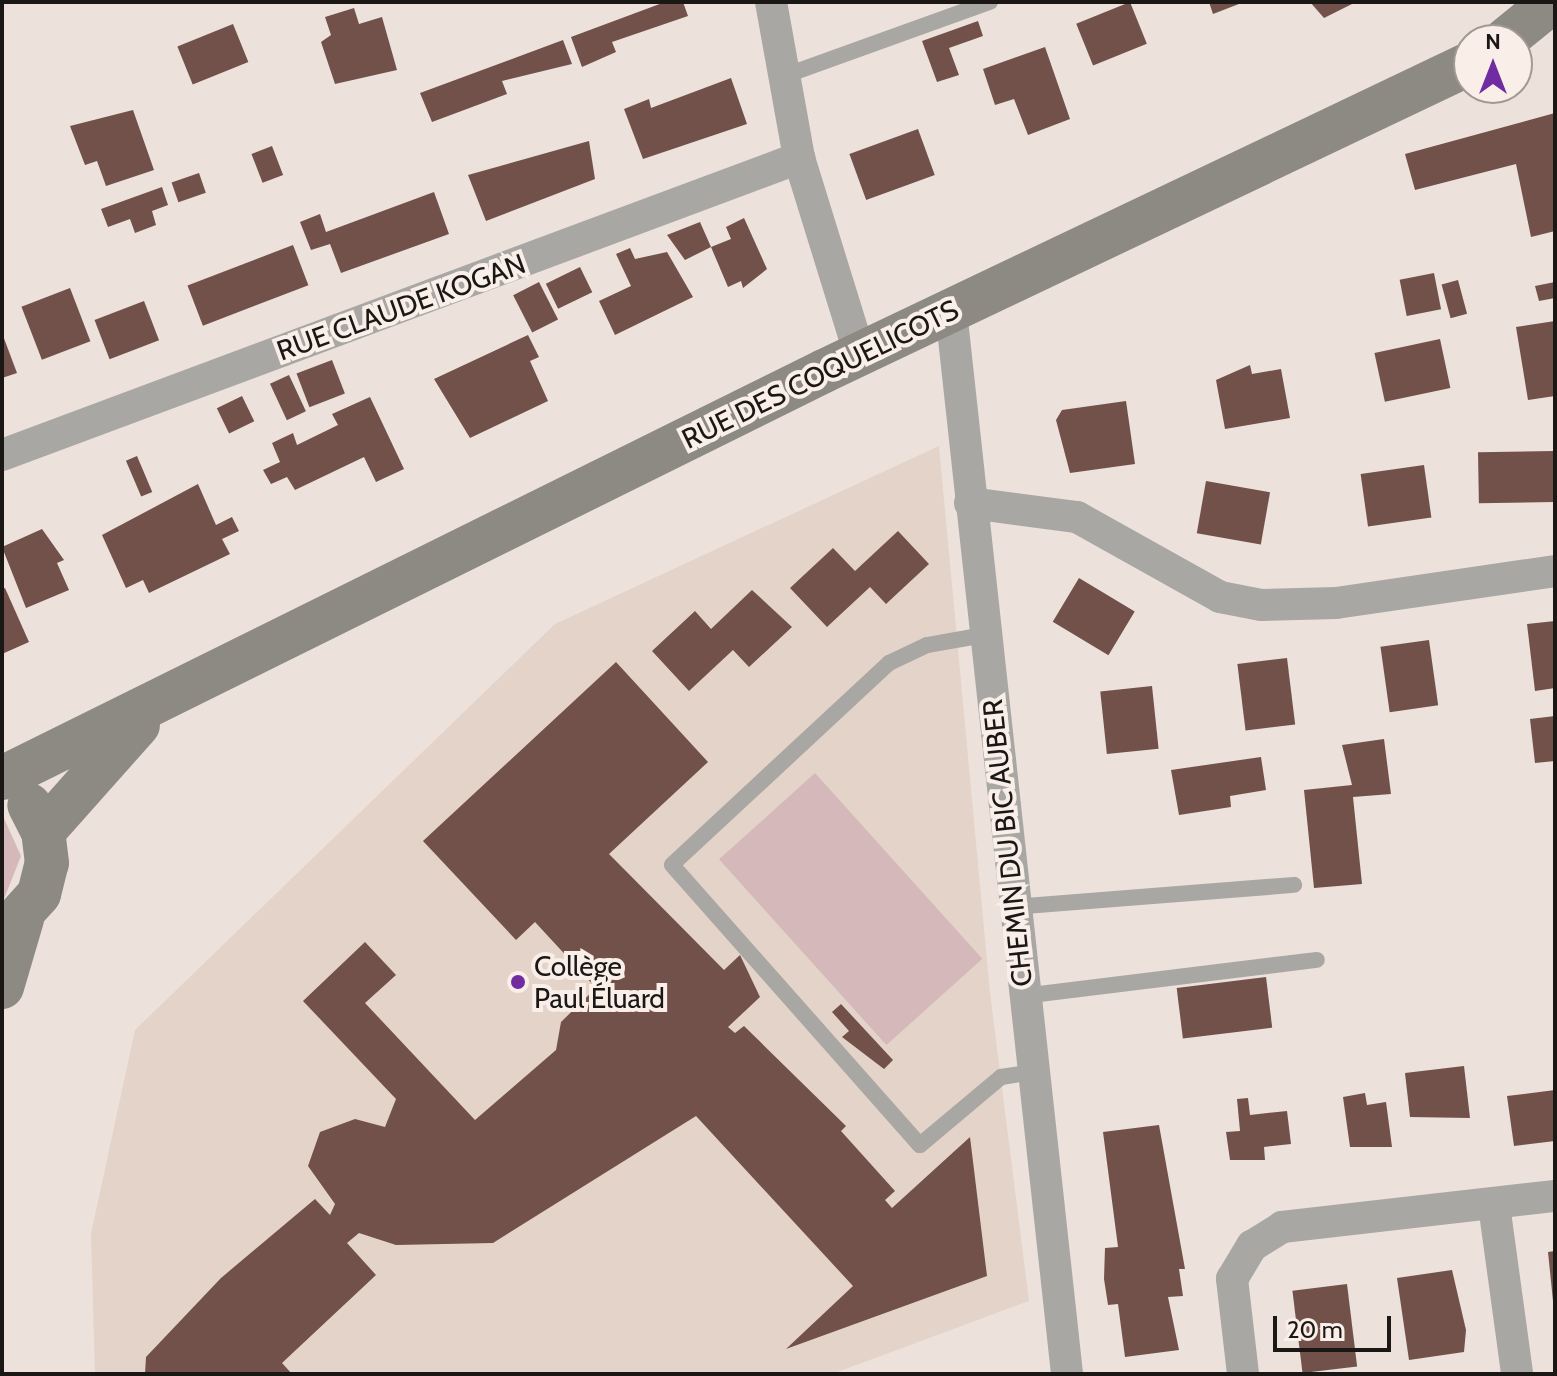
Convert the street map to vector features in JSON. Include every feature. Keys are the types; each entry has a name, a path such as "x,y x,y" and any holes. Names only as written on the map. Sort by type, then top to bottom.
{"main road":[{"path":"1525,24 1552,2"},
{"path":"1533,46 1555,41"},
{"name":"RUE DES COQUELICOTS","path":"2,780 30,771 174,690 860,355 1453,72"},
{"name":"RUE DES COQUELICOTS","path":"43,832 89,774 174,690"},
{"path":"2,780 30,806 43,832 39,894 12,927 2,987"}],"street":[{"path":"771,2 799,158 860,355"},
{"name":"RUE CLAUDE KOGAN","path":"2,455 799,158"},
{"name":"CHEMIN DU BIC AUBER","path":"951,311 1031,1072 1067,1374"},
{"path":"970,503 1077,517 1220,597 1261,605 1336,603 1555,571"},
{"path":"1243,1374 1232,1279 1252,1246 1282,1227 1555,1196"},
{"path":"1494,1205 1517,1374"}],"lane":[{"path":"784,76 990,2"},
{"path":"984,635 927,645 889,663 672,865 920,1145 1001,1077 1031,1072"},
{"path":"1013,907 1294,885"},
{"path":"1023,996 1317,960"}],"shaded area":[{"name":"Collège Paul Éluard","path":"939,446 990,993 1029,1301 832,1374 95,1374 91,1234 135,1030 555,624"},
{"path":"815,773 982,959 886,1045 719,859"},
{"path":"2,814 21,856 2,904"}],"building":[{"path":"665,2 683,2 688,16 612,42 616,52 582,67 571,37"},
{"path":"1130,2 1147,44 1093,65 1076,24"},
{"path":"1209,2 1244,2 1213,14"},
{"path":"1310,2 1356,2 1324,18"},
{"path":"354,8 359,24 382,17 397,70 335,84 321,42 331,35 325,17"},
{"path":"978,21 983,36 949,48 959,75 937,82 922,41"},
{"path":"233,24 248,62 193,84 177,46"},
{"path":"563,40 572,64 502,81 507,94 432,122 420,93"},
{"path":"1045,47 1070,119 1028,135 1014,99 995,105 983,69"},
{"path":"731,78 747,124 643,159 624,109 649,99 651,108"},
{"path":"133,110 154,170 106,186 97,161 85,165 70,126"},
{"path":"1555,113 1555,231 1531,237 1516,164 1415,190 1405,154"},
{"path":"918,129 935,175 866,200 849,154"},
{"path":"589,141 595,179 486,221 468,175"},
{"path":"272,146 283,175 263,183 251,154"},
{"path":"199,173 206,193 178,202 172,182"},
{"path":"162,187 168,205 152,211 156,225 135,233 130,219 108,227 101,209"},
{"path":"434,192 449,234 341,273 330,244 311,250 300,222 320,214 326,232"},
{"path":"744,218 767,269 743,288 741,281 728,287 711,247 731,239 726,227"},
{"path":"700,222 711,247 685,260 667,235"},
{"path":"293,245 308,285 203,326 188,285"},
{"path":"630,248 635,259 667,252 693,297 615,335 599,301 631,286 616,254"},
{"path":"580,267 592,292 558,309 546,284"},
{"path":"1434,273 1441,309 1407,316 1400,280"},
{"path":"1458,280 1467,314 1451,318 1442,284"},
{"path":"539,282 558,319 532,333 513,295"},
{"path":"1555,282 1555,298 1539,301 1535,286"},
{"path":"70,288 90,341 42,360 21,307"},
{"path":"144,301 159,340 110,359 95,320"},
{"path":"1555,321 1555,396 1528,400 1516,327"},
{"path":"2,333 17,373 2,378"},
{"path":"528,335 539,357 530,361 548,401 470,438 434,379"},
{"path":"1440,339 1450,388 1385,402 1374,353"},
{"path":"332,360 345,394 309,407 297,374"},
{"path":"1250,365 1252,374 1281,369 1290,418 1225,429 1216,380"},
{"path":"289,375 306,411 287,420 270,384"},
{"path":"242,396 254,421 229,433 217,408"},
{"path":"370,397 404,469 376,482 364,457 295,490 287,477 271,484 263,470 280,462 272,443 293,433 297,445 338,425 332,414"},
{"path":"1126,401 1135,464 1070,473 1056,420 1062,410"},
{"path":"1554,451 1555,502 1479,503 1478,452"},
{"path":"137,456 152,492 141,497 126,461"},
{"path":"1424,465 1431,517 1368,526 1361,474"},
{"path":"1206,481 1270,492 1261,544 1197,533"},
{"path":"198,484 216,525 232,517 239,531 222,539 230,554 149,593 143,580 126,588 102,535"},
{"path":"42,529 64,560 57,563 69,590 26,608 2,547"},
{"path":"898,531 929,564 886,604 870,587 827,627 790,588 833,548 855,571"},
{"path":"1079,578 1135,611 1108,655 1053,622"},
{"path":"5,588 29,642 2,654 2,589"},
{"path":"752,590 792,627 749,667 733,650 689,691 652,651 695,611 711,629"},
{"path":"1555,621 1555,688 1535,691 1527,624"},
{"path":"1429,640 1438,705 1390,712 1380,647"},
{"path":"1287,658 1295,725 1246,731 1237,664"},
{"path":"616,662 708,762 609,854 724,970 740,955 760,997 728,1027 735,1033 744,1026 846,1126 841,1131 895,1191 885,1200 892,1208 970,1137 987,1276 786,1349 853,1286 696,1116 493,1243 396,1245 359,1233 347,1243 376,1275 282,1363 292,1374 145,1374 146,1357 221,1278 315,1199 330,1215 335,1204 308,1166 320,1132 355,1119 385,1127 396,1099 303,1001 365,942 396,975 365,1003 475,1120 556,1050 561,1022 596,988 535,922 516,940 423,841"},
{"path":"1152,686 1159,749 1107,754 1100,691"},
{"path":"1555,716 1555,761 1535,763 1530,719"},
{"path":"1384,739 1391,794 1353,797 1362,884 1314,888 1304,790 1352,785 1342,745"},
{"path":"1261,757 1266,790 1230,796 1231,807 1179,815 1171,770"},
{"path":"1266,977 1272,1028 1183,1039 1177,988"},
{"path":"841,1004 893,1060 884,1069 842,1037 849,1031 832,1012"},
{"path":"1464,1066 1470,1118 1410,1117 1405,1073"},
{"path":"1555,1090 1555,1141 1514,1146 1507,1096"},
{"path":"1365,1093 1367,1105 1386,1102 1392,1147 1350,1147 1343,1097"},
{"path":"1248,1098 1250,1115 1287,1111 1291,1144 1264,1147 1265,1160 1230,1160 1226,1132 1240,1131 1237,1099"},
{"path":"1159,1125 1185,1269 1179,1269 1183,1296 1168,1297 1179,1350 1125,1357 1118,1304 1108,1305 1104,1279 1105,1248 1118,1247 1103,1132"},
{"path":"1555,1251 1555,1301 1553,1301 1548,1252"},
{"path":"1452,1270 1466,1330 1464,1352 1409,1360 1397,1278"},
{"path":"1347,1284 1357,1366 1303,1373 1292,1291"}],"place":[{"name":"Collège Paul Éluard","path":"518,982"}]}
